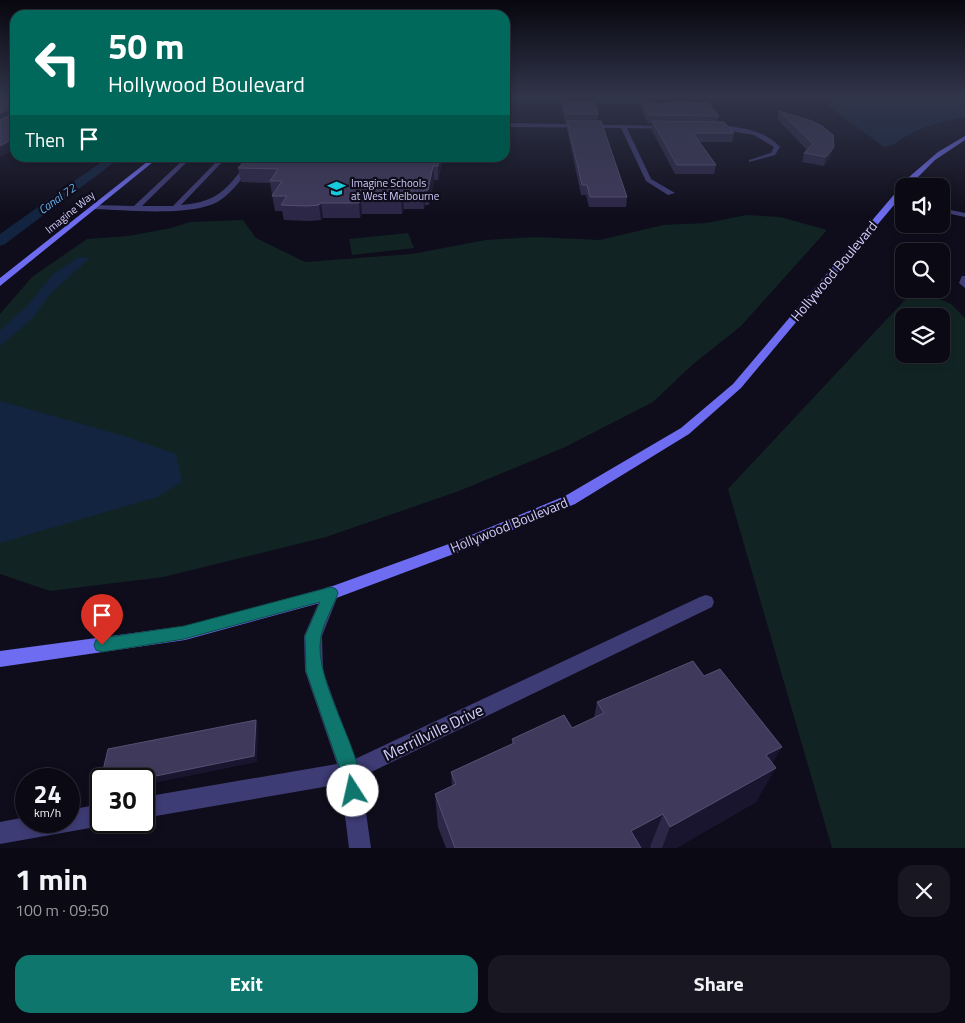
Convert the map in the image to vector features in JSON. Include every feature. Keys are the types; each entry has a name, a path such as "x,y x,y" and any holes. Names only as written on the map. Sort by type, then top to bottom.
{"street":[{"path":"627,136 648,180 671,193"},
{"path":"751,161 773,154 777,147 771,140 761,136"},
{"name":"Hollywood Boulevard","path":"912,178 921,167 941,151 965,138"},
{"name":"Imagine Way","path":"0,283 150,162"},
{"name":"Hollywood Boulevard","path":"0,659 184,633 331,593 462,545 570,500 685,431 737,386 895,205"},
{"path":"331,593 313,636 314,671 350,772 360,848"},
{"name":"Merrillville Drive","path":"155,806 350,772 706,602"},
{"path":"0,833 15,830"}],"lane":[{"path":"136,207 184,162"},
{"path":"176,207 219,162"},
{"path":"94,207 196,206 218,200 251,162"},
{"path":"950,212 965,215"},
{"path":"965,278 963,283 965,285"}],"green space":[{"path":"746,215 780,217 827,230 741,326 692,365 653,402 565,447 459,491 326,537 163,577 50,591 0,574 0,314 32,277 87,239 129,236 171,228 190,222 243,220 256,238 305,262 412,254 486,240 535,237 600,240 663,225 707,223"},
{"path":"408,233 414,248 352,255 349,239"},
{"path":"907,298 937,298 951,304 965,318 965,848 832,848 728,489 895,310 895,363 950,363 950,308 897,308"}],"water":[{"path":"869,136 908,136 892,145 884,147"},
{"path":"79,257 90,258 50,294 34,317 0,346 0,330 27,306 54,273"},
{"path":"0,401 121,435 176,454 182,482 157,497 0,543"}],"building":[{"path":"0,136 10,136 10,141 0,146"},
{"path":"570,136 606,136 627,197 590,197 587,185 582,185"},
{"path":"660,136 695,136 716,165 677,165"},
{"path":"804,136 833,136 834,147 826,157 804,153 813,144"},
{"path":"243,162 439,162 438,166 433,166 428,190 424,190 423,194 402,194 401,199 361,199 359,203 321,203 319,205 307,206 281,205 287,196 272,196 282,181 270,181 278,169 238,168"},
{"path":"693,661 704,676 720,669 782,747 766,755 776,768 670,827 663,814 631,831 641,848 455,848 435,794 456,784 451,772 514,743 512,739 564,715 572,728 604,713 597,702"},
{"path":"256,720 254,756 155,776 155,768 104,768 108,749"}],"waterway":[{"name":"Canal 72","path":"0,241 109,162"}],"place":[{"name":"Imagine Schools at West Melbourne","path":"337,189"}],"route":[{"path":"102,645 184,633 331,593 313,636 314,671 350,772 353,791"}]}
